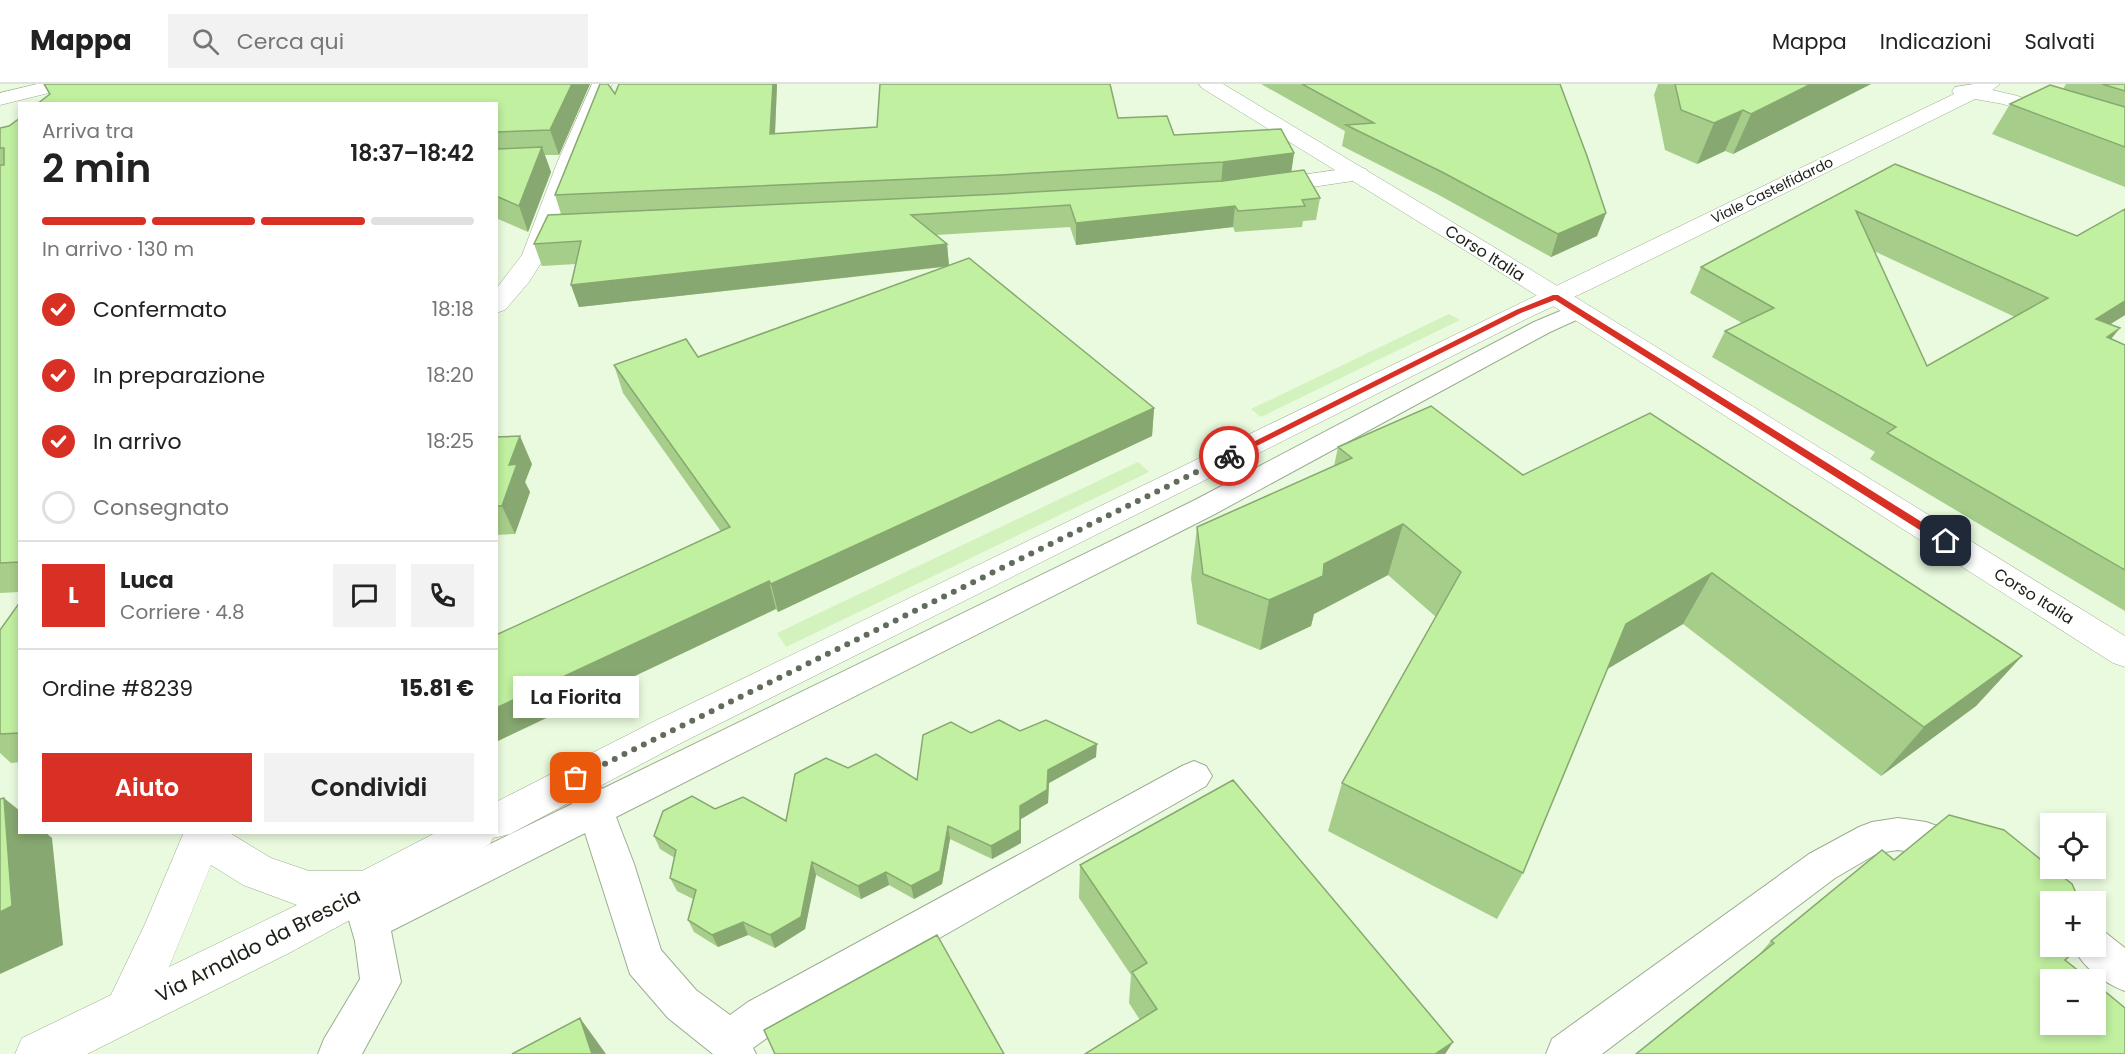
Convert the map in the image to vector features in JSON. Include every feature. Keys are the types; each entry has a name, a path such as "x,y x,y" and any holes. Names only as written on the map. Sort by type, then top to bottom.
{"street":[{"path":"0,99 62,84"},
{"path":"498,302 534,255 545,227 559,164 603,84"},
{"name":"Corso Italia","path":"1209,84 1358,174 2125,653"},
{"path":"1940,85 1980,89 2125,136"},
{"name":"Viale Castelfidardo","path":"1566,304 1980,89"},
{"path":"1243,190 1358,174"},
{"path":"545,227 570,226"},
{"path":"498,821 586,794"},
{"name":"Via Arnaldo da Brescia","path":"38,1054 276,938 366,902 473,834"},
{"path":"127,1010 163,933 203,835 258,872 309,890 366,902"}],"lane":[{"path":"339,1054 381,982 366,902 586,794 1203,508 1542,327 1566,304"},
{"path":"586,794 615,864 644,961 682,1004 732,1047 763,1016 1194,776"},
{"path":"1567,1054 1822,866 1872,838 1898,834 1926,838 1952,847 1986,864"},
{"path":"2106,957 2125,972"}],"green space":[{"path":"1449,314 1460,320 1261,417 1251,409"},
{"path":"1138,462 1149,472 786,647 777,633"}],"building":[{"path":"44,84 572,84 550,130 498,132 498,102 40,102 50,94"},
{"path":"600,84 608,84 615,94 619,84 773,84 770,134 877,127 880,84 1110,84 1118,118 1167,116 1174,135 1281,129 1294,153 1223,162 1001,175 555,195"},
{"path":"1302,84 1560,84 1606,213 1558,234 1442,172 1346,125 1374,123"},
{"path":"1675,84 1811,84 1751,114 1743,110 1714,123 1681,110"},
{"path":"2102,84 2125,84 2125,91"},
{"path":"2050,85 2125,107 2125,147 2010,104"},
{"path":"18,119 18,562 0,563 0,165 4,165 4,148 0,148 0,128 9,126"},
{"path":"542,147 519,206 498,197 498,149"},
{"path":"1895,164 2077,236 2125,209 2125,301 2096,319 2120,328 2107,337 2125,345 2125,570 1887,433 1896,427 1725,331 1774,308 1701,267","holes":["1856,211 2048,298 1927,366"]},
{"path":"1304,170 1320,198 1302,200 1305,206 1238,211 1235,206 1076,223 1070,205 911,215 947,244 571,285 581,241 534,244 548,215 1001,194 1223,181"},
{"path":"969,258 1154,408 771,584 769,581 498,707 498,634 730,527 614,365 686,339 698,357"},
{"path":"1431,406 1523,475 1650,413 2022,656 1924,727 1712,573 1626,624 1523,873 1342,783 1461,572 1403,524 1324,564 1323,576 1269,600 1203,574 1197,527 1352,458 1338,447"},
{"path":"520,436 509,465 517,464 502,506 498,506 498,437"},
{"path":"18,605 18,733 0,734 0,630"},
{"path":"999,720 1020,731 1046,720 1097,744 1048,770 1047,790 1020,806 1020,830 991,846 948,826 940,871 911,886 886,872 858,886 812,862 801,917 770,935 743,922 712,935 688,920 696,890 670,878 676,850 654,836 663,811 692,796 715,809 743,797 786,821 795,774 826,758 848,768 876,754 917,780 923,735 951,722 971,733"},
{"path":"1233,780 1453,1042 1435,1054 1085,1054 1157,1009 1132,972 1147,963 1080,865"},
{"path":"4,798 12,906 0,912 0,799"},
{"path":"1949,815 2004,830 2040,859 2040,879 2066,879 2072,884 2075,891 2040,891 2040,957 2068,957 2065,960 2076,969 2040,969 2040,1035 2106,1035 2106,992 2125,1008 2125,1054 1636,1054 1774,943 1771,941 1882,850 1894,860"},
{"path":"937,935 1004,1054 775,1054 764,1030"},
{"path":"580,1018 592,1054 512,1054"}],"way so far":[{"path":"576,778 1229,456"}],"place":[{"name":"La Fiorita","path":"576,778"}],"route":[{"path":"1229,456 1519,312 1555,297 1946,541"}]}
